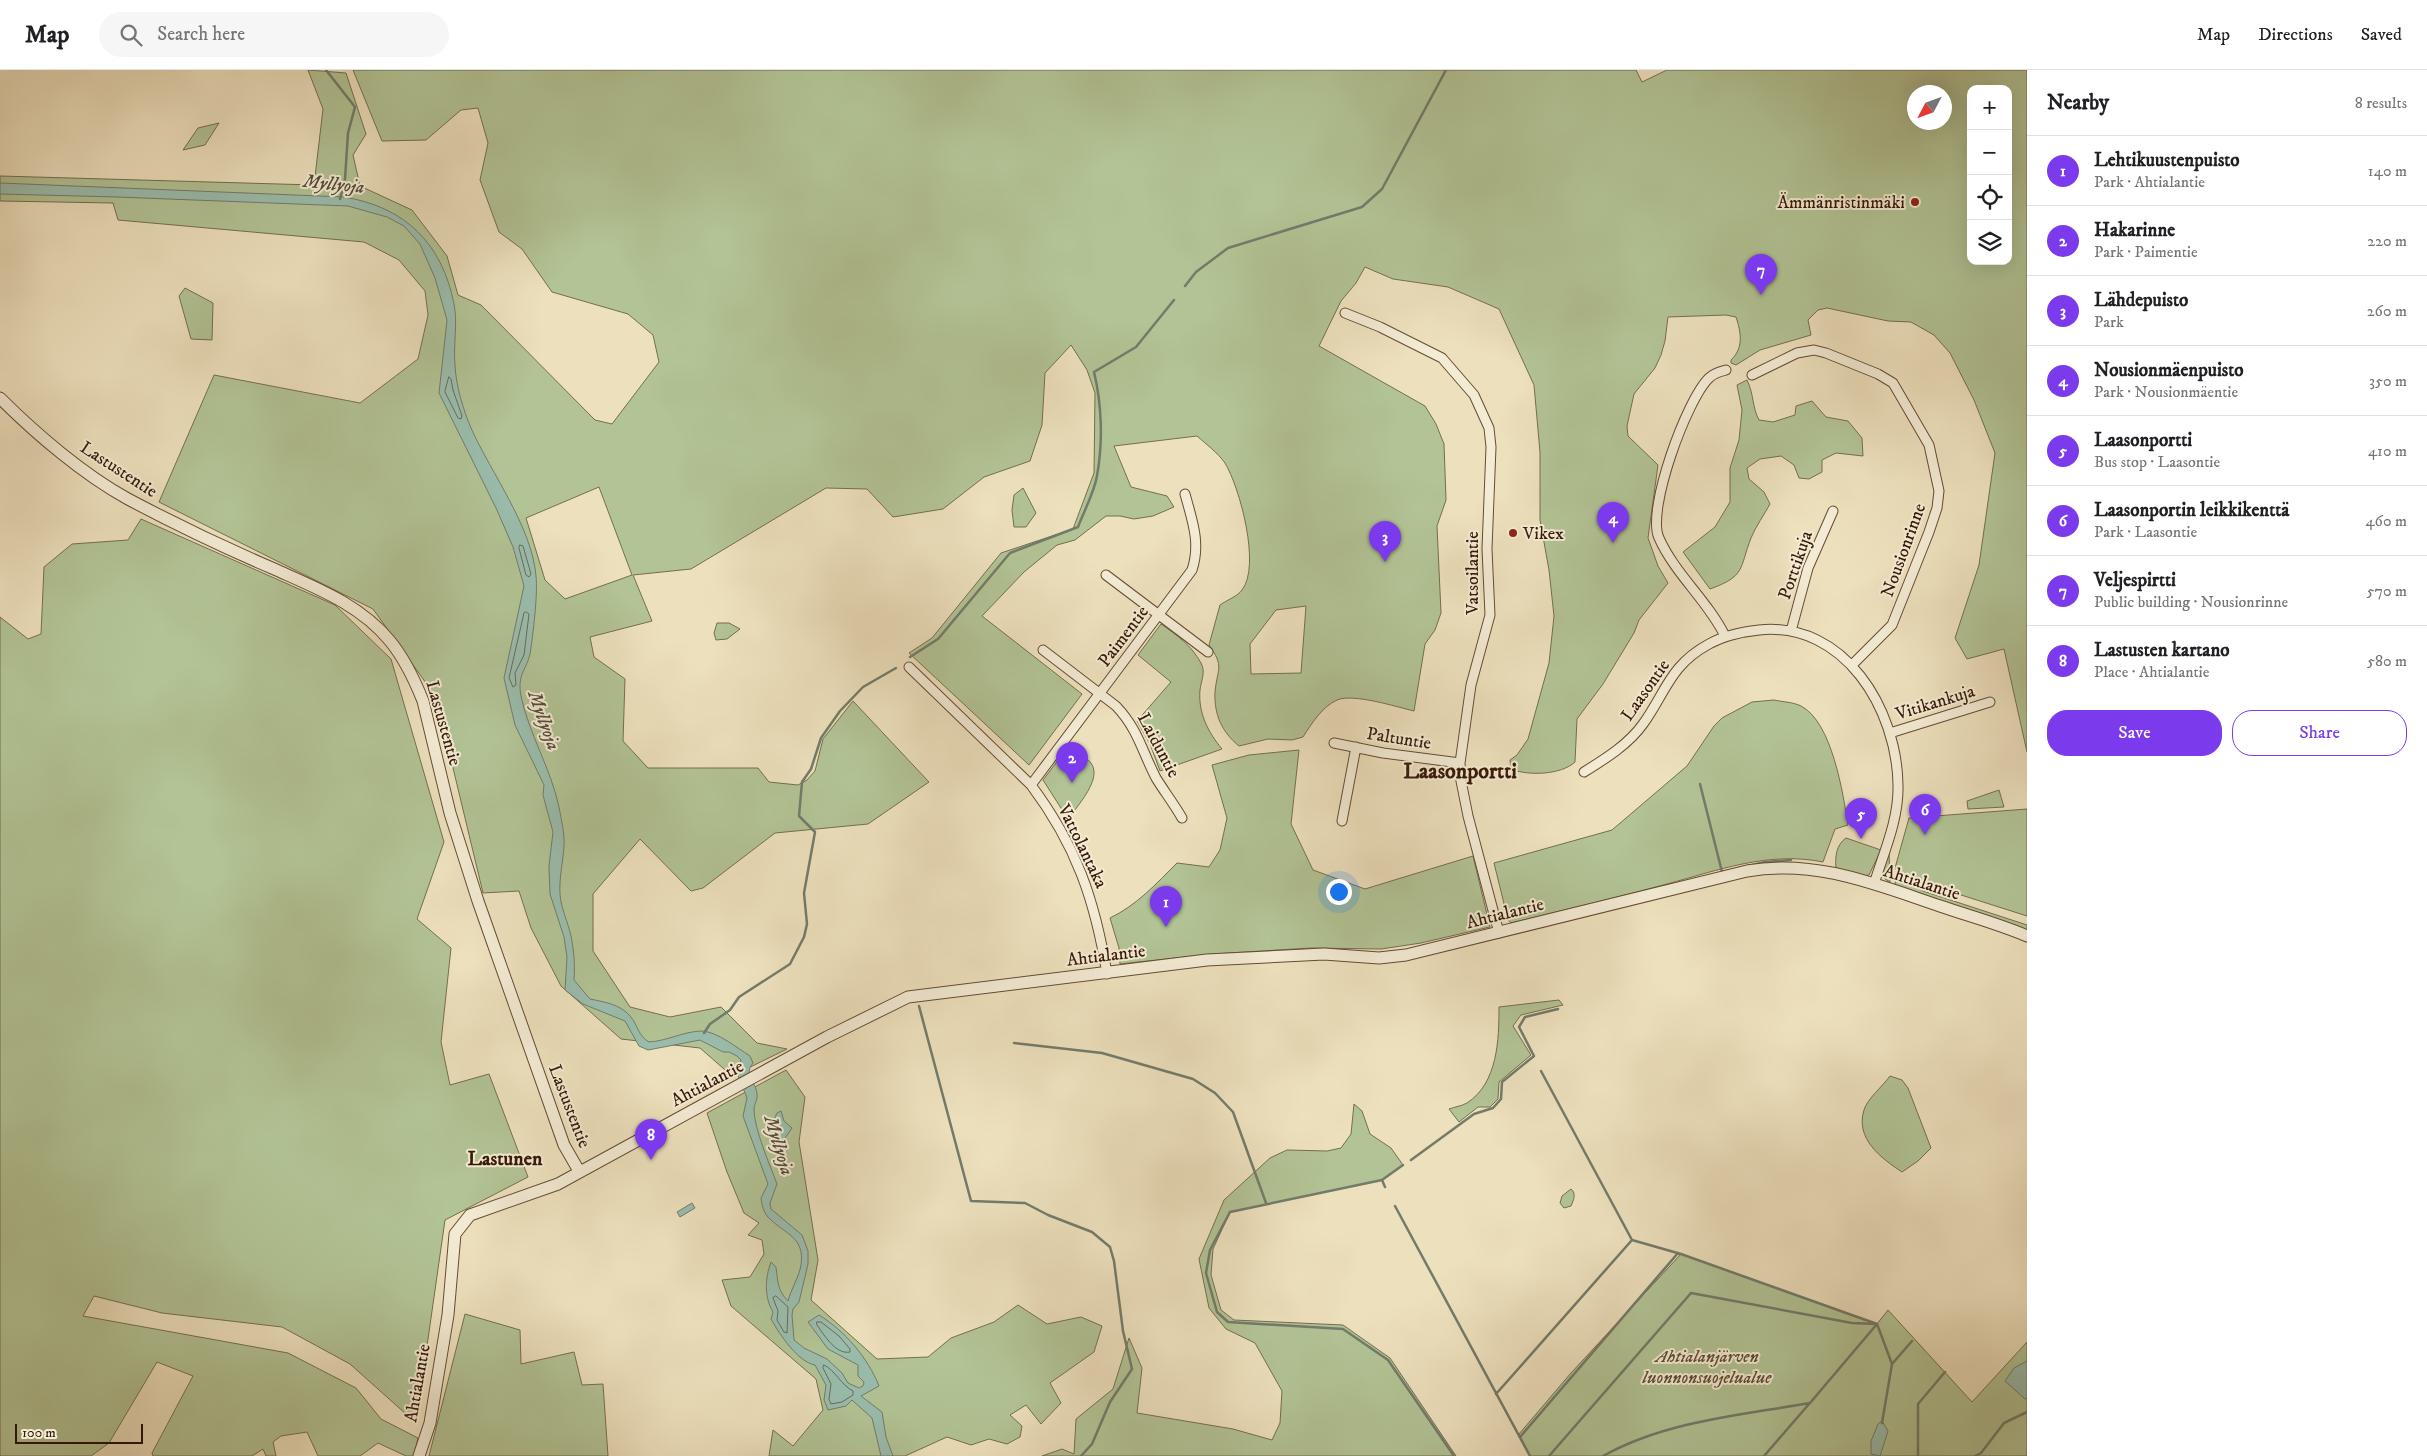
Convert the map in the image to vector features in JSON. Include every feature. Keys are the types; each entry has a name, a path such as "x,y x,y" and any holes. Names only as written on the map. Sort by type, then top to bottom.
{"street":[{"name":"Vatsoilantie","path":"1344,313 1380,326 1442,358 1471,391 1484,413 1489,428 1491,447 1488,549 1490,615 1471,685 1460,763 1466,808 1499,933"},
{"name":"Nousionrinne","path":"1752,375 1797,353 1814,350 1826,353 1886,378 1893,383 1929,445 1939,491 1929,532 1892,625 1852,666"},
{"path":"1725,636 1666,552 1657,532 1663,482 1680,430 1708,378 1726,370"},
{"name":"Lastustentie","path":"0,398 73,461 126,498 271,568 317,587 360,613 391,641 416,684 423,701 450,813 478,901 564,1145 579,1171"},
{"name":"Paimentie","path":"1031,785 1192,570 1197,555 1195,531 1184,494"},
{"name":"Porttikuja","path":"1791,631 1808,568 1833,511"},
{"path":"1106,575 1208,652"},
{"name":"Laasontie","path":"1584,772 1602,761 1638,731 1668,682 1686,660 1708,644 1725,636 1763,629 1791,631 1825,644 1852,666 1876,699 1890,733 1897,768 1898,800 1891,831 1874,884"},
{"name":"Laiduntie","path":"1043,650 1127,716 1137,732 1158,780 1182,818"},
{"name":"Vattolantaka","path":"909,667 1031,785 1057,823 1078,863 1099,925 1107,974"},
{"name":"Vitikankuja","path":"1890,733 1990,702"},
{"name":"Paltuntie","path":"1334,743 1460,763"},
{"path":"1342,821 1356,747"},
{"name":"Ahtialantie","path":"420,1456 430,1423 448,1315 455,1234 470,1215 492,1206 545,1190 844,1028 908,997 1107,974 1207,960 1324,954 1380,958 1406,955 1766,868 1803,867 1874,884 2027,936"}],"green space":[{"path":"308,70 346,73 366,134 353,155 360,186 412,210 447,256 458,295 481,305 595,420 612,424 659,362 653,335 628,314 552,292 522,249 499,232 480,180 488,143 478,108 461,110 426,140 382,141 353,70 1636,70 1642,82 1667,70 2027,70 2027,752 2004,649 1967,659 1955,638 1979,565 1995,453 1974,400 1950,353 1934,335 1911,322 1888,321 1827,308 1818,310 1808,320 1811,335 1760,350 1736,365 1731,363 1731,360 1740,345 1736,317 1726,315 1668,317 1661,355 1655,368 1634,394 1627,426 1628,436 1658,465 1648,538 1658,566 1668,583 1639,620 1634,633 1603,684 1577,719 1575,762 1561,770 1544,773 1526,773 1511,769 1510,760 1517,755 1528,739 1549,663 1554,616 1549,570 1540,520 1540,452 1534,385 1499,309 1448,287 1393,279 1365,267 1356,283 1341,301 1319,346 1425,406 1436,424 1444,444 1446,500 1437,526 1441,613 1435,630 1425,644 1414,711 1375,701 1344,698 1337,700 1327,707 1303,737 1292,740 1268,739 1239,746 1228,735 1220,722 1216,708 1215,692 1219,668 1217,658 1209,645 1220,605 1240,592 1247,579 1249,546 1242,508 1231,475 1222,459 1197,436 1114,446 1131,487 1167,496 1174,507 1153,516 1134,519 1106,516 1075,540 1057,545 1024,572 982,616 1082,694 1029,765 909,653 932,638 1001,553 1073,529 1094,473 1095,393 1087,370 1071,345 1045,373 1042,425 1030,461 984,477 943,509 893,517 867,489 826,488 691,569 633,575 652,621 590,637 594,657 625,679 623,741 648,768 758,768 769,782 798,785 807,780 815,771 823,739 853,701 929,782 868,824 775,833 703,888 691,891 640,839 593,894 593,951 630,1007 670,1017 721,1007 757,1043 787,1049 732,1076 700,1048 621,1039 561,986 531,928 519,891 483,893 436,697 373,609 159,502 214,375 360,403 418,359 428,315 425,291 399,260 364,242 118,220 113,203 0,201 0,176 314,185 323,109","holes":["599,487 632,575 565,599 545,580 526,518","1306,606 1301,673 1251,674 1250,644 1276,610"]},
{"path":"219,123 205,145 183,150 198,128"},
{"path":"185,288 213,303 212,340 191,339 179,296"},
{"path":"1747,380 1759,420 1773,422 1795,415 1796,406 1812,401 1826,417 1848,421 1862,438 1863,456 1836,453 1822,460 1822,472 1809,479 1799,478 1794,465 1781,456 1760,459 1747,468 1749,479 1764,492 1770,504 1753,534 1740,570 1730,580 1710,589 1683,552 1715,527 1730,502 1730,468 1739,440 1742,410 1737,385"},
{"path":"1023,488 1036,513 1026,527 1014,527 1012,510 1014,495"},
{"path":"141,519 335,605 391,659 444,842 417,919 451,948 441,1042 450,1085 489,1074 528,1177 445,1220 416,1423 350,1364 282,1327 162,1313 94,1296 83,1316 288,1353 356,1388 381,1419 418,1438 414,1456 406,1456 378,1443 360,1456 318,1456 307,1432 281,1436 273,1442 276,1456 266,1456 263,1449 252,1456 153,1456 152,1453 193,1376 157,1362 109,1443 91,1456 0,1456 0,617 28,639 41,634 44,567 72,544 128,540"},
{"path":"717,623 729,623 740,629 727,639 716,640 714,633"},
{"path":"1161,624 1188,646 1201,663 1203,673 1200,690 1202,714 1212,736 1222,749 1160,771 1150,744 1137,721 1171,682 1138,655"},
{"path":"1774,700 1801,706 1812,714 1821,727 1834,760 1848,825 1835,829 1823,862 1803,859 1764,860 1725,868 1511,923 1508,920 1494,863 1612,830 1687,766 1714,726 1722,718 1752,702"},
{"path":"1299,750 1291,824 1313,870 1365,889 1473,856 1490,927 1421,943 1381,949 1311,948 1212,954 1120,964 1119,948 1110,918 1138,900 1177,863 1209,867 1220,850 1227,818 1212,765 1249,755"},
{"path":"1065,751 1081,755 1090,762 1094,770 1089,789 1068,819 1043,780"},
{"path":"1999,790 2004,807 1968,809 1967,801"},
{"path":"2027,809 2027,916 1914,880 1898,872 1895,868 1909,818"},
{"path":"1846,838 1881,850 1869,875 1863,876 1836,868 1837,852 1840,844"},
{"path":"1889,852 1890,882 1885,879 1884,869"},
{"path":"1898,879 1923,891 2027,925 2027,930 1896,887 1895,882"},
{"path":"1559,1000 1563,1005 1521,1015 1513,1026 1531,1055 1499,1082 1498,1099 1490,1107 1478,1107 1459,1122 1449,1109 1467,1103 1485,1084 1491,1072 1497,1046 1499,1007"},
{"path":"786,1070 805,1097 799,1142 818,1260 811,1300 877,1359 928,1357 951,1338 994,1322 1018,1305 1047,1324 1081,1317 1102,1326 1094,1352 1050,1383 1061,1403 1041,1424 1026,1405 1010,1415 1022,1426 1020,1437 1007,1444 989,1439 971,1445 947,1437 905,1456 769,1456 773,1430 793,1446 823,1410 816,1379 731,1306 722,1280 750,1277 764,1254 762,1240 748,1235 759,1223 744,1213 727,1172 707,1113"},
{"path":"1890,1076 1902,1080 1908,1088 1931,1148 1918,1161 1902,1172 1878,1154 1863,1130 1862,1120 1866,1106"},
{"path":"1354,1104 1362,1111 1370,1134 1391,1148 1403,1165 1382,1180 1230,1212 1213,1249 1211,1275 1221,1310 1234,1320 1343,1325 1390,1358 1456,1456 1042,1456 1062,1449 1074,1454 1076,1419 1113,1389 1129,1338 1142,1368 1137,1413 1233,1429 1272,1440 1280,1423 1282,1391 1255,1343 1226,1329 1209,1308 1199,1259 1224,1200 1270,1158 1287,1150 1327,1151 1341,1148 1351,1134"},
{"path":"1571,1189 1574,1195 1573,1202 1571,1206 1564,1208 1560,1203 1562,1196"},
{"name":"Ahtialanjärven luonnonsuojelualue","path":"1681,1254 1877,1324 1888,1310 1972,1402 2027,1342 2027,1456 1530,1456 1519,1434 1571,1373"},
{"path":"465,1314 520,1330 521,1364 574,1352 582,1385 603,1384 608,1456 429,1456"}],"water":[{"path":"0,183 344,197 385,209 417,231 430,246 448,282 454,304 456,319 456,373 458,389 465,413 479,445 519,520 533,557 536,576 535,615 530,654 521,678 520,689 529,724 551,779 562,821 564,852 560,894 572,942 574,980 590,999 612,1004 626,1012 633,1019 640,1034 649,1042 702,1031 721,1037 750,1056 753,1063 749,1071 757,1094 754,1109 755,1117 763,1147 777,1184 770,1203 771,1209 802,1235 808,1251 808,1264 799,1302 793,1309 792,1315 794,1340 804,1348 827,1359 842,1373 848,1383 859,1388 863,1386 864,1382 858,1376 858,1365 828,1349 808,1322 819,1315 829,1321 855,1346 869,1365 879,1386 861,1396 882,1412 886,1437 893,1456 881,1456 872,1418 852,1400 846,1406 828,1410 824,1400 826,1385 815,1365 802,1359 796,1353 784,1340 771,1319 773,1312 768,1300 766,1287 771,1262 776,1267 780,1289 788,1301 800,1270 801,1256 797,1242 768,1217 763,1207 761,1198 768,1184 743,1116 747,1098 737,1073 741,1060 729,1052 723,1052 700,1040 648,1050 639,1046 625,1021 583,1004 565,990 567,957 564,937 550,894 549,866 553,832 543,795 544,785 515,725 504,678 524,586 513,547 496,508 439,393 447,320 435,278 420,244 404,226 387,217 348,206 0,194"},
{"name":"Myllyoja","path":"781,1111 784,1121 792,1128 781,1144 781,1148 775,1151 771,1135 768,1133 777,1113"},
{"path":"692,1203 695,1208 680,1217 677,1212"},
{"path":"2027,1361 2027,1399 2025,1399 2005,1381 2014,1368"},
{"path":"1882,1421 1888,1431 1880,1456 1871,1454 1871,1441 1878,1424"}],"waterway":[{"name":"Myllyoja","path":"326,70 355,107 348,133 345,179 340,199"},
{"path":"1185,286 1196,272 1228,248 1362,207 1382,189 1446,70"},
{"path":"910,657 938,639 1010,553 1078,527 1094,489 1099,463 1100,411 1094,372 1136,347 1174,300"},
{"path":"704,1033 710,1024 730,1010 739,997 790,964 804,937 807,924 804,893 815,832 799,816 802,782 811,769 821,738 840,711 863,687 896,668"},
{"path":"1700,784 1722,872 1765,862 1791,860"},
{"path":"919,1006 971,1201 1025,1203 1048,1215 1092,1232 1110,1247 1114,1261 1123,1331 1132,1369 1110,1402 1092,1444 1081,1456"},
{"path":"1411,1160 1474,1114 1493,1108 1501,1099 1502,1082 1534,1056 1519,1027 1525,1017 1558,1009"},
{"path":"1014,1043 1102,1053 1193,1079 1215,1093 1233,1112 1266,1203"},
{"path":"1541,1071 1632,1240 1681,1254 1877,1324 1810,1403 1678,1427 1627,1444 1603,1456"},
{"path":"1403,1165 1382,1180 1230,1212 1210,1250 1206,1273 1217,1312 1228,1322 1343,1329 1388,1360 1454,1456"},
{"path":"1382,1180 1385,1187"},
{"path":"1395,1206 1530,1456"},
{"path":"1496,1394 1632,1240"},
{"path":"1520,1437 1678,1253"},
{"path":"1549,1456 1691,1293 1852,1323 1877,1324 1892,1364 1882,1423"},
{"path":"1892,1364 1912,1341"},
{"path":"1918,1456 1918,1404 1945,1372"},
{"path":"1764,1456 1809,1404"},
{"path":"1975,1456 1981,1453 2004,1423 2027,1412"}],"place":[{"name":"Ämmänristinmäki","path":"1915,202"},
{"name":"Veljespirtti","path":"1761,295"},
{"name":"Vikex","path":"1513,533"},
{"name":"Nousionmäenpuisto","path":"1613,543"},
{"name":"Lähdepuisto","path":"1385,562"},
{"name":"Hakarinne","path":"1072,783"},
{"name":"Laasonportin leikkikenttä","path":"1925,835"},
{"name":"Laasonportti","path":"1861,839"},
{"name":"Lehtikuustenpuisto","path":"1166,927"},
{"name":"Lastusten kartano","path":"651,1160"}],"district":[{"name":"Laasonportti","path":"1460,770"},
{"name":"Lastunen","path":"505,1158"}]}
